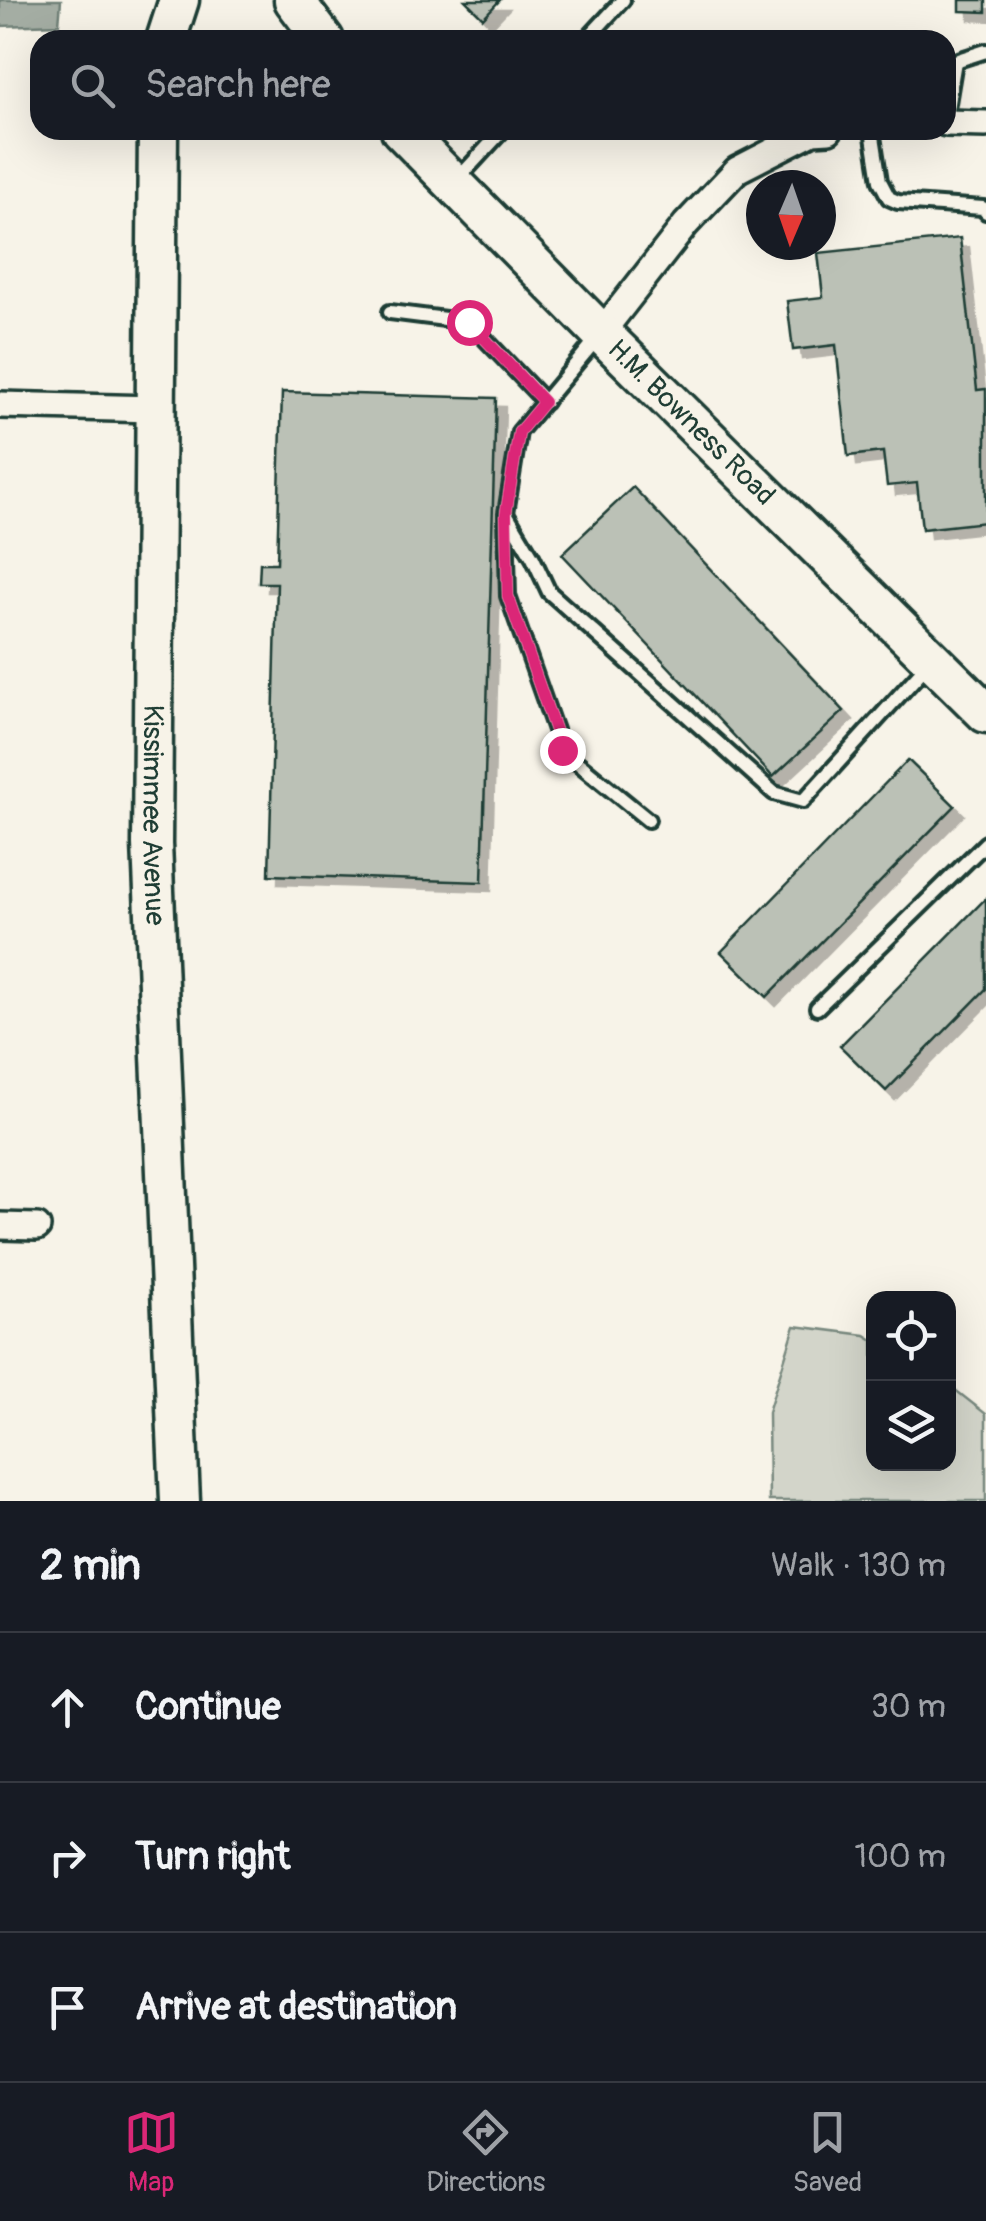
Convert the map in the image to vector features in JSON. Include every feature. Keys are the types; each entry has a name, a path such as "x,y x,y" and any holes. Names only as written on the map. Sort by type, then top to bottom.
{"street":[{"path":"158,0 161,30"},
{"path":"166,30 179,0"},
{"path":"294,0 316,30"},
{"path":"956,123 986,124"},
{"name":"Kissimmee Avenue","path":"158,140 152,844 180,1501"},
{"name":"H.M. Bowness Road","path":"410,140 601,334 986,712"},
{"path":"601,334 686,224 737,170 795,140"},
{"path":"0,405 154,409"},
{"path":"0,1226 37,1227"}],"lane":[{"path":"596,30 624,0"},
{"path":"956,61 986,51"},
{"path":"454,184 494,140"},
{"path":"874,140 880,182 889,198 898,202 969,204 986,212"},
{"path":"390,312 469,322 544,402"},
{"path":"601,334 519,432 506,513 508,596 562,750 648,820"},
{"path":"506,513 534,558 549,592 774,793 803,801 932,660"},
{"path":"817,1008 986,843"}],"shaded area":[{"path":"0,0 61,0 59,24 0,26"},
{"path":"795,1326 865,1335 866,1471 956,1471 956,1390 986,1414 986,1501 769,1501 768,1412"}],"building":[{"path":"465,0 500,0 483,18"},
{"path":"960,0 986,0 986,12 960,11"},
{"path":"960,238 977,390 986,389 986,522 922,529 917,483 887,486 883,452 848,456 836,345 793,350 787,301 823,297 819,260 836,260 836,251"},
{"path":"282,392 496,398 482,882 269,875 277,583 259,583 260,563 277,563"},
{"path":"633,487 844,711 773,777 562,554"},
{"path":"908,760 955,806 767,997 721,952"},
{"path":"986,898 986,989 886,1091 840,1046"}],"route":[{"path":"469,322 544,402 519,432 506,513 508,596 562,750"}]}
